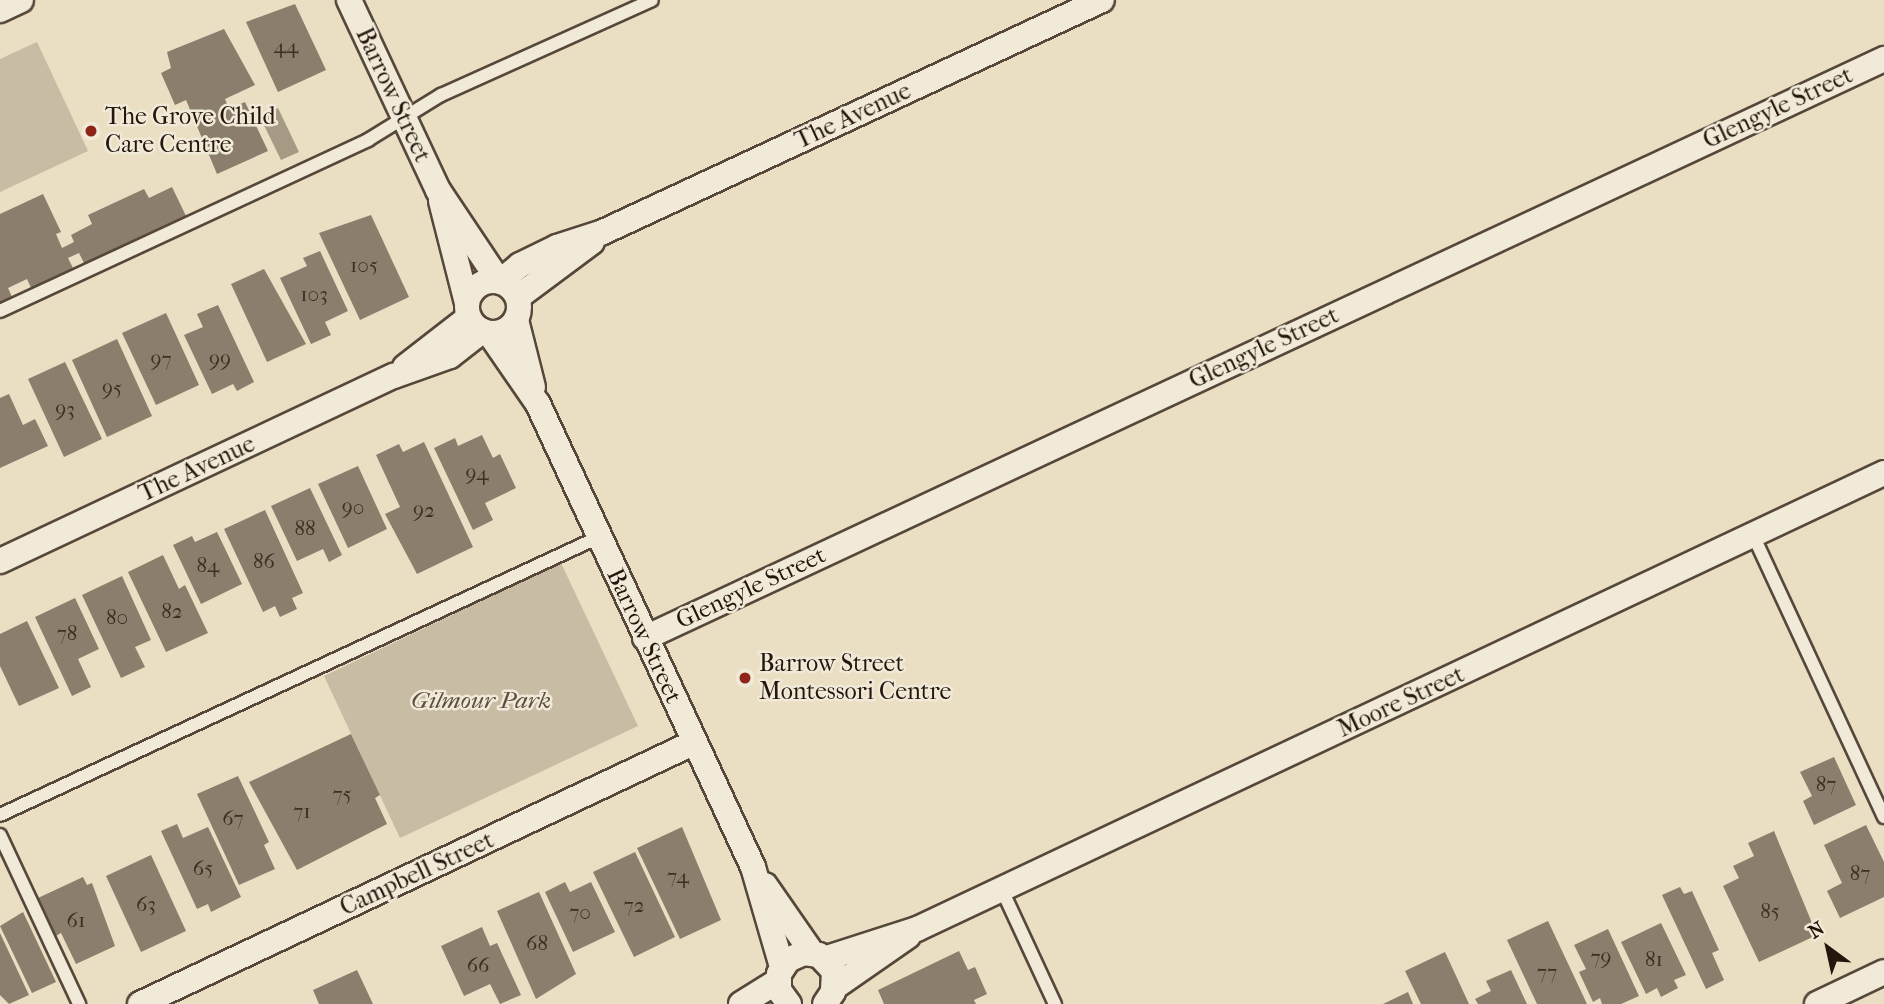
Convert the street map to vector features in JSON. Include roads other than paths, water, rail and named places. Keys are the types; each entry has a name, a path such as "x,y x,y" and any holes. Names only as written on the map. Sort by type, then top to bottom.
{"street":[{"path":"0,10 21,0"},
{"name":"Barrow Street","path":"349,0 438,190 508,295 538,404 752,867 789,1004"},
{"name":"The Avenue","path":"508,295 603,232 1102,0"},
{"name":"Glengyle Street","path":"645,638 1884,59"},
{"name":"Barrow Street","path":"438,190 477,321 538,404"},
{"path":"474,288 508,295 505,331 477,321 474,288"},
{"name":"The Avenue","path":"0,561 394,376 477,321"},
{"name":"Moore Street","path":"780,974 796,955 819,956 917,929 1884,473"},
{"name":"Campbell Street","path":"140,1004 693,743"},
{"name":"Barrow Street","path":"752,867 819,956 834,971 831,998"},
{"name":"Moore Street","path":"831,998 917,929"},
{"path":"1817,1004 1884,972"},
{"path":"741,1004 780,974"}],"lane":[{"path":"0,311 368,140 440,95 652,0"},
{"path":"1753,535 1884,817"},
{"path":"0,815 598,537"},
{"path":"0,835 79,1004"},
{"path":"1002,890 1055,1004"}],"place":[{"name":"The Grove Child Care Centre","path":"91,131"},
{"name":"Barrow Street Montessori Centre","path":"745,678"}],"park label":[{"name":"Gilmour Park","path":"481,701"}]}
